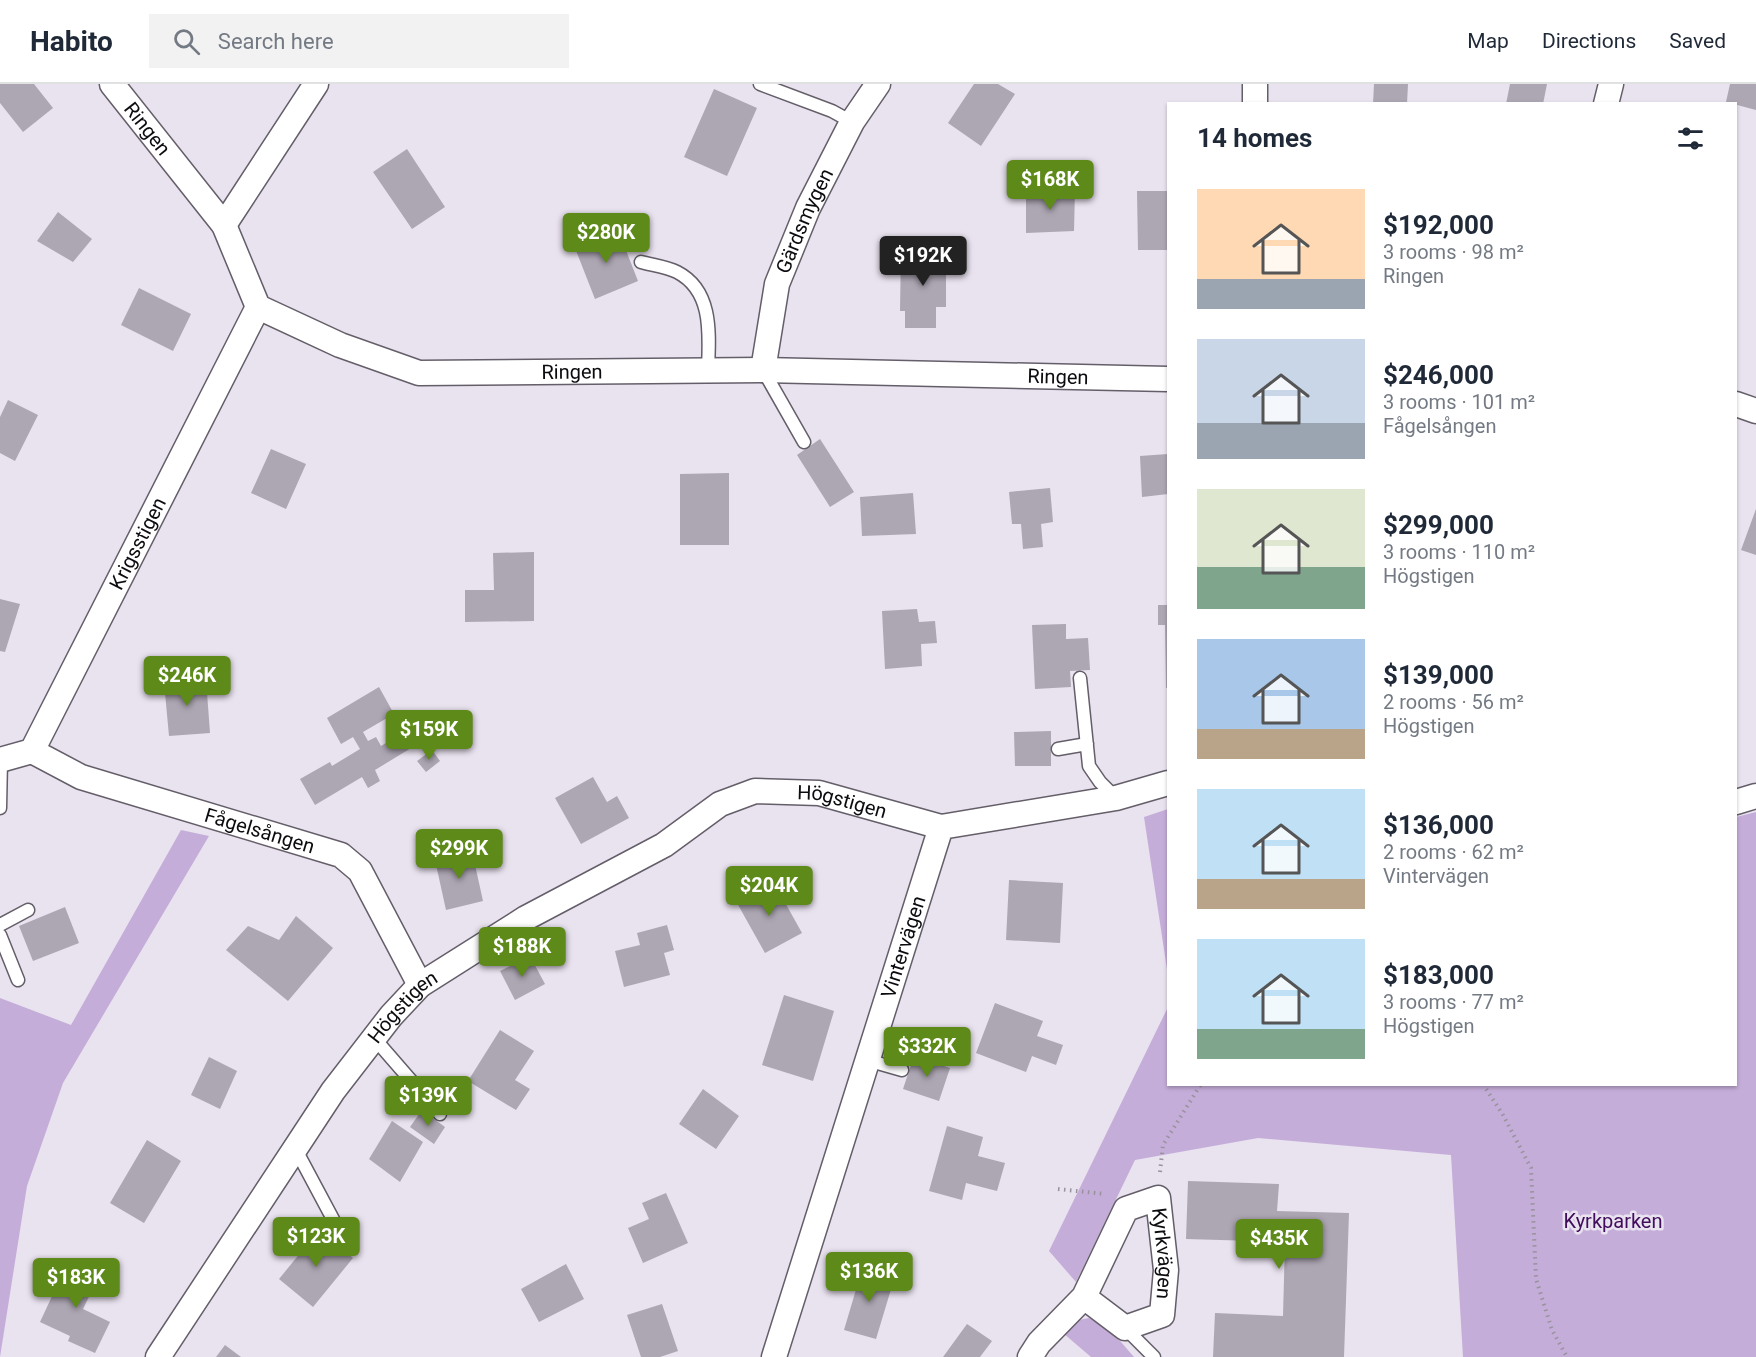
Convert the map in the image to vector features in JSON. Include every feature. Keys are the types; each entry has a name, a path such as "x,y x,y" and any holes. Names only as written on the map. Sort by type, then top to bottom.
{"street":[{"name":"Ringen","path":"112,84 224,225 258,307 339,345 419,373 763,370 1167,379"},
{"path":"224,225 316,84"},
{"name":"Gärdsmygen","path":"763,370 777,284 808,208 852,122 878,84"},
{"path":"1255,84 1255,102"},
{"path":"1606,102 1611,84"},
{"name":"Krigsstigen","path":"32,752 258,307"},
{"path":"1737,404 1756,411"},
{"path":"1,760 32,752"},
{"name":"Fågelsången","path":"32,752 81,777 341,855 360,871 420,985"},
{"path":"941,827 1116,798 1167,783"},
{"name":"Högstigen","path":"158,1357 333,1091 374,1038 420,985 526,918 664,845 720,804 755,791 819,793 941,827"},
{"path":"1737,802 1756,796"},
{"name":"Vintervägen","path":"774,1357 941,827"},
{"name":"Kyrkvägen","path":"1033,1356 1084,1297 1126,1209 1158,1198 1166,1270 1162,1315 1125,1328"},
{"path":"1084,1297 1125,1328"}],"lane":[{"path":"760,84 832,111 852,122"},
{"path":"641,262 677,272 695,286 706,306 708,370"},
{"path":"763,370 804,442"},
{"path":"1080,678 1089,766 1100,782 1116,798"},
{"path":"1058,749 1087,744"},
{"path":"0,808 1,760"},
{"path":"0,925 28,910"},
{"path":"0,935 18,980"},
{"path":"374,1038 440,1114"},
{"path":"867,1060 902,1070"},
{"path":"295,1148 343,1238"},
{"path":"1125,1328 1154,1357"}],"path":[{"path":"1158,1198 1163,1145 1200,1086"},
{"path":"1484,1086 1503,1115 1531,1168 1536,1279 1552,1330 1567,1357"}],"green space":[{"path":"1167,809 1167,969 1144,817"},
{"name":"Kyrkparken","path":"1756,812 1756,1357 1463,1357 1451,1155 1258,1138 1135,1160 1076,1282 1049,1251 1167,1009 1167,1086 1737,1086 1737,817"},
{"path":"181,830 209,836 63,1083 27,1186 0,1357 0,998 71,1025"},
{"path":"1089,1318 1108,1327 1134,1357 1091,1357 1063,1333 1074,1321"}],"building":[{"path":"0,84 34,84 53,108 23,132 0,103"},
{"path":"974,84 998,84 1015,94 981,146 948,123"},
{"path":"1374,84 1408,84 1407,102 1373,102"},
{"path":"1510,84 1547,84 1543,102 1506,102"},
{"path":"1730,84 1756,84 1756,110 1737,105 1737,102 1726,102"},
{"path":"714,89 757,108 727,176 684,157"},
{"path":"407,149 445,207 412,229 373,172"},
{"path":"1075,189 1074,231 1026,233 1026,190"},
{"path":"1137,191 1167,191 1167,250 1138,250"},
{"path":"58,212 92,239 73,262 37,241"},
{"path":"618,230 638,281 595,299 575,248"},
{"path":"901,250 946,250 946,307 936,307 936,328 905,328 905,311 900,311"},
{"path":"139,288 191,314 173,351 121,325"},
{"path":"8,400 38,415 15,461 0,453 0,417"},
{"path":"820,439 854,492 830,507 797,455"},
{"path":"271,449 306,464 286,509 251,493"},
{"path":"1167,454 1167,494 1142,497 1140,456"},
{"path":"729,473 729,545 680,545 680,474"},
{"path":"1050,488 1053,522 1041,524 1043,547 1023,549 1021,524 1012,524 1009,492"},
{"path":"913,493 916,534 862,536 860,497"},
{"path":"1756,509 1756,555 1741,550"},
{"path":"534,552 534,621 465,622 465,590 494,590 493,553"},
{"path":"0,599 20,604 5,652 0,651"},
{"path":"1158,605 1167,605 1167,688 1165,625 1158,625"},
{"path":"917,609 919,622 935,621 937,643 921,644 922,666 885,669 882,611"},
{"path":"1066,624 1066,639 1088,638 1090,670 1070,671 1071,687 1035,689 1032,625"},
{"path":"206,679 210,733 169,736 164,682"},
{"path":"379,687 394,714 363,732 368,741 376,737 381,746 407,730 416,745 375,770 380,781 368,788 362,777 315,805 300,779 330,762 332,766 360,749 353,737 341,744 327,718"},
{"path":"1051,731 1051,766 1015,766 1014,732"},
{"path":"432,750 440,761 426,772 417,761"},
{"path":"593,777 607,802 617,796 629,818 581,844 555,798"},
{"path":"472,851 483,901 446,910 435,860"},
{"path":"1009,880 1063,883 1060,943 1006,940"},
{"path":"773,881 802,933 765,953 737,903"},
{"path":"65,907 79,943 33,961 19,926"},
{"path":"296,916 333,948 288,1001 226,950 248,926 279,940"},
{"path":"667,925 674,950 664,953 670,975 624,987 615,951 640,945 637,933"},
{"path":"530,956 545,984 515,1000 500,971"},
{"path":"784,995 834,1011 813,1081 762,1065"},
{"path":"995,1003 1043,1021 1037,1036 1063,1045 1056,1065 1032,1056 1026,1072 976,1053"},
{"path":"500,1030 534,1051 515,1080 530,1089 516,1110 468,1081"},
{"path":"914,1056 950,1068 939,1101 903,1089"},
{"path":"209,1057 237,1071 220,1109 191,1095"},
{"path":"703,1089 739,1116 716,1149 679,1124"},
{"path":"422,1110 445,1127 434,1144 410,1127"},
{"path":"392,1121 423,1142 400,1182 369,1159"},
{"path":"947,1126 983,1137 978,1156 1005,1163 997,1191 966,1183 962,1200 929,1191"},
{"path":"147,1140 181,1161 144,1223 110,1203"},
{"path":"1188,1181 1279,1184 1277,1211 1349,1213 1344,1357 1213,1357 1215,1313 1283,1316 1285,1242 1186,1239"},
{"path":"666,1193 688,1243 643,1263 628,1228 649,1219 642,1203"},
{"path":"319,1230 353,1258 313,1307 279,1279"},
{"path":"68,1262 99,1276 83,1309 110,1322 95,1353 68,1341 70,1336 40,1322"},
{"path":"566,1264 584,1299 539,1322 521,1289"},
{"path":"863,1266 895,1276 876,1339 844,1330"},
{"path":"662,1304 678,1351 660,1357 641,1357 627,1315"},
{"path":"967,1324 992,1341 980,1357 943,1357"},
{"path":"225,1345 241,1357 216,1357"}]}
